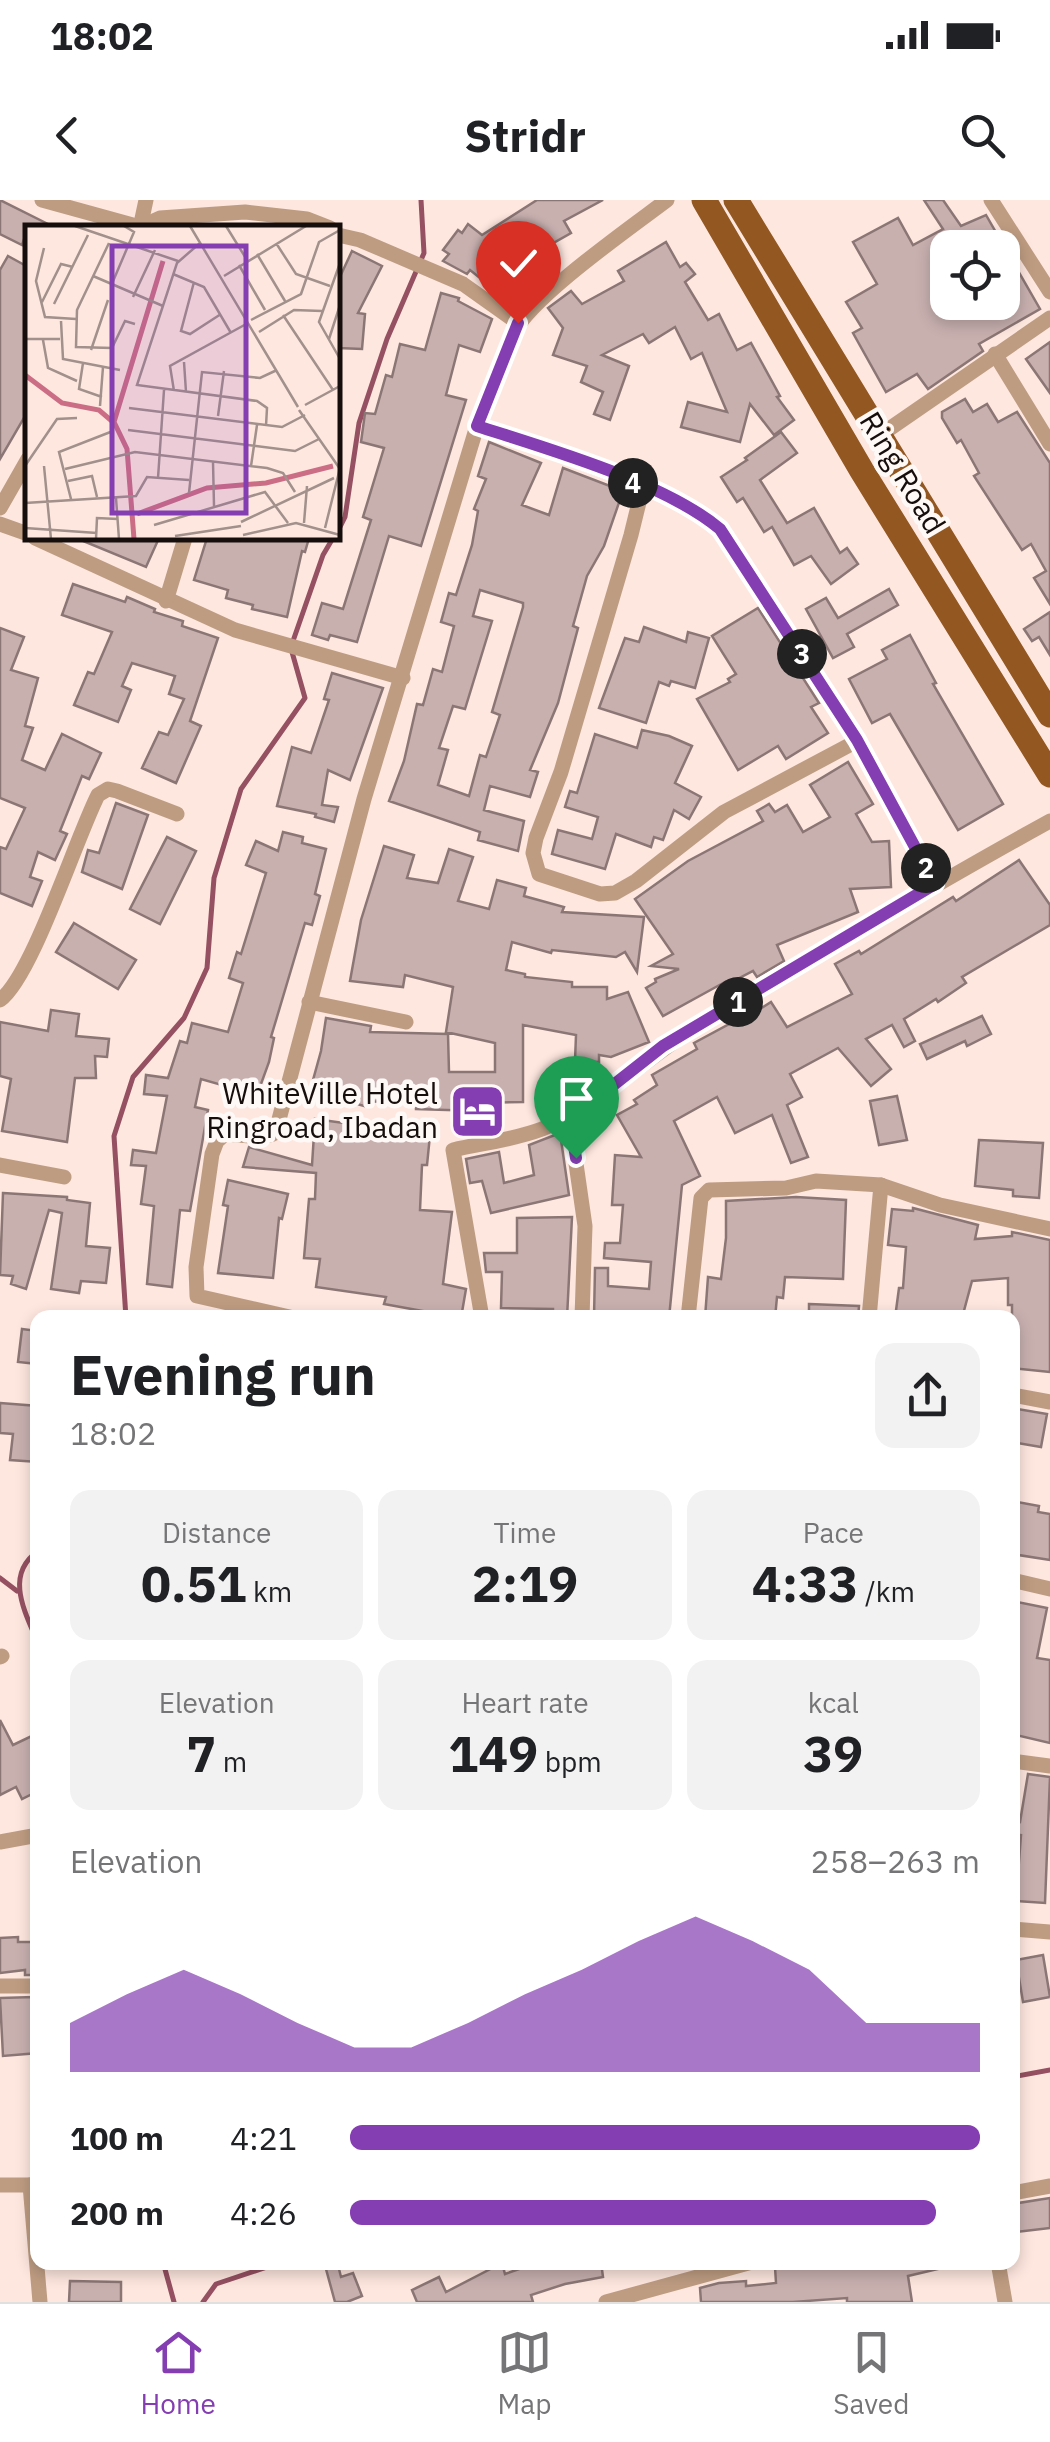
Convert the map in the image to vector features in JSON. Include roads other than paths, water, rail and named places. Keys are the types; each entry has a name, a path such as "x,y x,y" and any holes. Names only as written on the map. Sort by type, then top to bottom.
{"main road":[{"name":"Ring Road","path":"704,200 862,471 1050,775"},
{"name":"Ring Road","path":"736,200 1050,715"}],"street":[{"path":"42,200 133,225"},
{"path":"140,225 146,200"},
{"path":"251,1310 208,1302 197,1296 194,1282 212,1154 224,1134 273,1134 364,799 477,426 518,323 667,200"},
{"path":"991,200 1050,292"},
{"path":"144,225 160,218 244,212 307,219 322,225"},
{"path":"340,235 463,284 518,323"},
{"path":"879,436 1050,318"},
{"path":"995,354 1050,444"},
{"path":"477,426 643,486 687,505 720,529 857,740 935,884"},
{"path":"0,508 25,463"},
{"path":"643,486 560,772 536,838 533,853 539,874 600,894 615,893 724,812 857,740"},
{"path":"0,524 25,533"},
{"path":"39,540 235,630 403,678"},
{"path":"166,601 184,540"},
{"path":"0,1000 10,994 98,795 108,789 117,791 177,814"},
{"path":"481,1310 453,1150 504,1141 569,1115 663,1046 935,884 1050,821"},
{"path":"309,1002 406,1022"},
{"path":"569,1115 584,1226 582,1310"},
{"path":"0,1165 64,1177"},
{"path":"689,1310 704,1192 786,1188 816,1181 881,1184 940,1206 1050,1229"},
{"path":"870,1310 881,1184"},
{"path":"1020,1396 1050,1402"},
{"path":"1020,1582 1050,1589"},
{"path":"1020,1761 1050,1766"},
{"path":"0,1842 30,1836"},
{"path":"1020,1930 1050,1932"},
{"path":"0,1986 30,1986"},
{"path":"0,2185 30,2185"},
{"path":"1020,2192 1050,2186"},
{"path":"38,2270 40,2302"},
{"path":"606,2302 723,2270"},
{"path":"999,2270 1005,2302"}],"waterway":[{"path":"340,527 345,517 359,423 387,339 424,253 421,200"},
{"path":"293,641 332,540"},
{"path":"125,1310 114,1136 133,1077 184,1018 207,968 214,878 241,789 305,698 292,652"},
{"path":"30,1559 20,1582 30,1624"},
{"path":"0,1578 17,1591"},
{"path":"1020,2076 1050,2070"},
{"path":"165,2270 174,2302"},
{"path":"203,2302 216,2284 258,2270"}],"place":[{"name":"WhiteVille Hotel Ringroad, Ibadan","path":"477,1111"}]}
